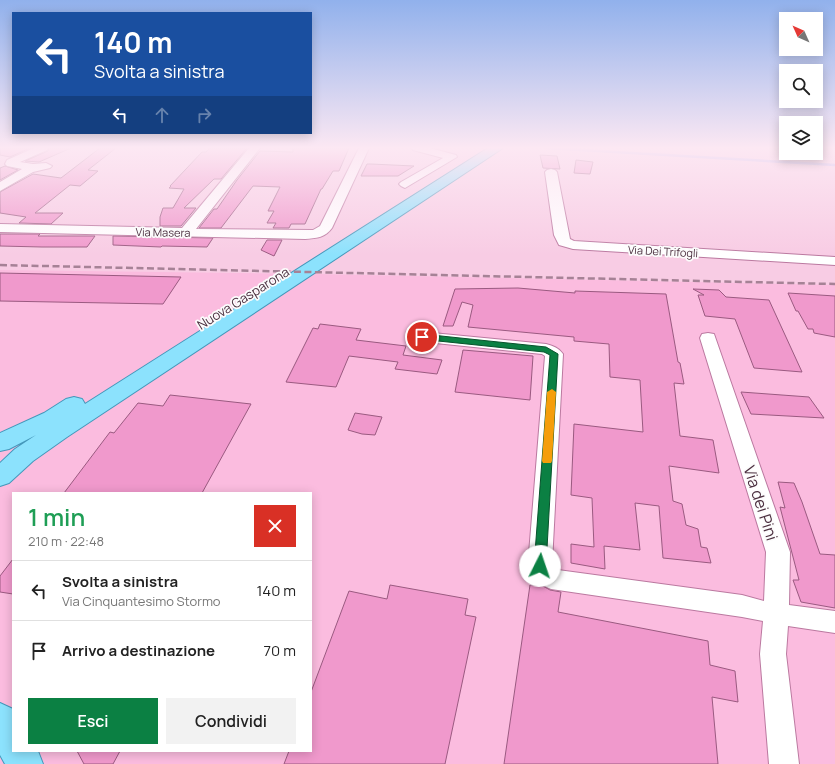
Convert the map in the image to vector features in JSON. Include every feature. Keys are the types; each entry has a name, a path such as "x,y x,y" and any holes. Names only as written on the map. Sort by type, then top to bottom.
{"main road":[{"name":"Nuova Gasparona","path":"0,443 52,418 427,184"},
{"name":"Nuova Gasparona","path":"0,477 24,455 59,431 442,184"},
{"path":"0,450 32,432 52,418"}],"street":[{"path":"186,232 226,184"},
{"name":"Via Masera","path":"0,228 305,235 317,234 325,228 347,184"},
{"name":"Via Dei Trifogli","path":"552,184 561,235 564,242 573,245 835,261"},
{"path":"422,337 546,349 554,354 540,566 551,579 742,606 776,614 835,622"},
{"name":"Via dei Pini","path":"708,338 778,552 773,654 784,764"}],"shaded area":[{"path":"0,270 316,274 835,285 835,764 0,764"}],"building":[{"path":"15,184 83,184 80,186 70,185 35,213 63,213 51,224 19,223 26,217 0,213 0,192"},
{"path":"172,184 209,184 184,208 196,208 181,226 160,226 160,217 163,208 173,208 184,189 169,188"},
{"path":"234,184 325,184 321,189 305,224 291,224 289,228 273,228 276,223 267,223 274,211 268,211 280,187 253,186 221,228 199,228 214,209 217,209"},
{"path":"0,234 95,236 87,247 42,247 0,246"},
{"path":"113,236 213,238 207,247 161,247 113,245"},
{"path":"267,240 282,240 274,256 261,250"},
{"path":"0,273 181,277 163,304 0,301"},
{"path":"518,288 575,293 575,291 666,294 678,362 680,363 684,384 674,383 680,436 713,440 719,473 669,466 673,501 682,504 686,525 698,529 701,547 707,548 711,563 663,558 659,506 635,503 640,550 604,546 605,569 571,563 571,544 594,547 592,498 571,495 574,424 643,432 640,380 610,377 609,344 574,341 574,337 468,327 473,305 462,302 453,326 443,326 455,289"},
{"path":"693,289 719,290 726,297 769,300 802,372 754,368 735,319 705,316 698,295 704,295"},
{"path":"788,293 835,296 835,337 814,333 813,329 808,329 798,311 796,311"},
{"path":"320,324 361,329 356,340 406,346 403,355 442,360 437,374 395,369 398,362 349,356 336,387 286,382 313,328 318,329"},
{"path":"463,350 533,356 530,400 455,392"},
{"path":"741,392 809,397 824,418 751,414"},
{"path":"170,395 251,404 203,492 65,492 110,432 114,433 138,403 163,406"},
{"path":"355,413 382,417 375,435 362,434 348,430"},
{"path":"778,482 794,483 820,554 835,555 835,608 801,602 793,580 799,580 780,507 785,508"},
{"path":"12,560 12,594 0,592 0,576"},
{"path":"390,585 468,599 465,615 476,617 445,764 284,764 289,752 312,752 312,689 349,591 387,599"},
{"path":"530,585 543,586 550,590 561,592 558,612 708,641 710,665 735,671 738,702 712,697 718,764 504,764"},
{"path":"78,752 119,752 113,764 84,764"}],"railway":[{"path":"0,265 835,284"}],"slow traffic":[{"path":"547,461 552,392"}],"route":[{"path":"422,337 546,349 554,354 540,566"}]}
